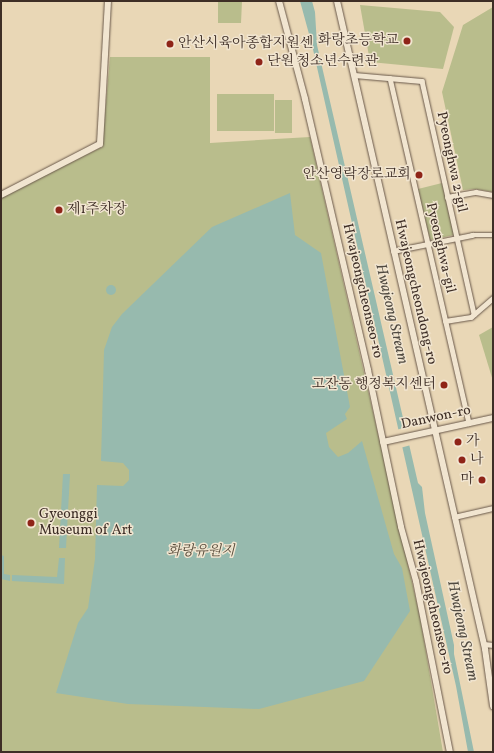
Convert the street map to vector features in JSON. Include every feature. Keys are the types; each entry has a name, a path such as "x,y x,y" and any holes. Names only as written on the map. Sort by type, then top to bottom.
{"street":[{"path":"1,194 100,144 108,1"},
{"name":"Hwajeongcheonseo-ro","path":"279,1 387,442 401,527 417,587 450,752"},
{"name":"Hwajeongcheondong-ro","path":"337,1 484,644 493,706"},
{"name":"Pyeonghwa 2-gil","path":"354,75 422,81 474,314"},
{"name":"Pyeonghwa-gil","path":"390,78 469,423"},
{"path":"447,197 476,192 493,195"},
{"path":"393,251 472,235 493,235"},
{"path":"445,321 471,317 493,298"},
{"name":"Danwon-ro","path":"387,442 493,418"},
{"path":"454,517 493,508"},
{"path":"484,644 493,644"}],"green space":[{"path":"218,1 242,1 241,23 218,23"},
{"name":"화랑초등학교","path":"360,5 440,12 454,27 443,69 370,62"},
{"path":"493,7 493,192 476,189 463,190 442,92 463,25"},
{"name":"화랑유원지","path":"110,57 210,57 210,143 310,137 420,617 443,752 1,752 1,197 102,147"},
{"path":"217,94 274,94 274,131 217,131"},
{"path":"275,100 292,100 292,133 275,133"},
{"path":"442,183 454,235 430,240 418,189"},
{"path":"493,327 493,381 479,335"}],"water":[{"path":"300,1 312,1 315,12 317,45 418,483 422,487 425,513 454,645 454,654 474,752 468,752 456,686 312,45"},
{"path":"290,193 295,235 321,253 350,407 345,414 347,419 326,433 329,447 338,457 348,453 362,441 394,554 402,568 410,611 364,681 259,709 128,704 56,693 78,623 88,608 95,559 97,485 123,486 129,480 129,470 123,463 101,461 104,350 112,327 122,314 212,227"},
{"path":"109,285 113,285 115,286 115,294 109,295 106,292 106,288"},
{"path":"63,474 70,474 66,548 59,548"},
{"path":"1,555 4,556 4,574 10,575 10,581 1,579"},
{"path":"59,558 65,558 64,584 12,581 12,575 57,577"}],"pier":[{"path":"407,427 411,445 400,448 396,430"}],"place":[{"name":"화랑초등학교","path":"407,41"},
{"name":"안산시육아종합지원센","path":"170,44"},
{"name":"단원 청소년수련관","path":"259,62"},
{"name":"안산영락장로교회","path":"419,175"},
{"name":"제1주차장","path":"59,210"},
{"name":"고잔동 행정복지센터","path":"444,385"},
{"name":"가","path":"458,442"},
{"name":"나","path":"462,460"},
{"name":"마","path":"482,480"},
{"name":"Gyeonggi Museum of Art","path":"31,523"}],"water label":[{"name":"Hwajeong Stream","path":"391,314"},
{"name":"Hwajeong Stream","path":"462,631"}]}
